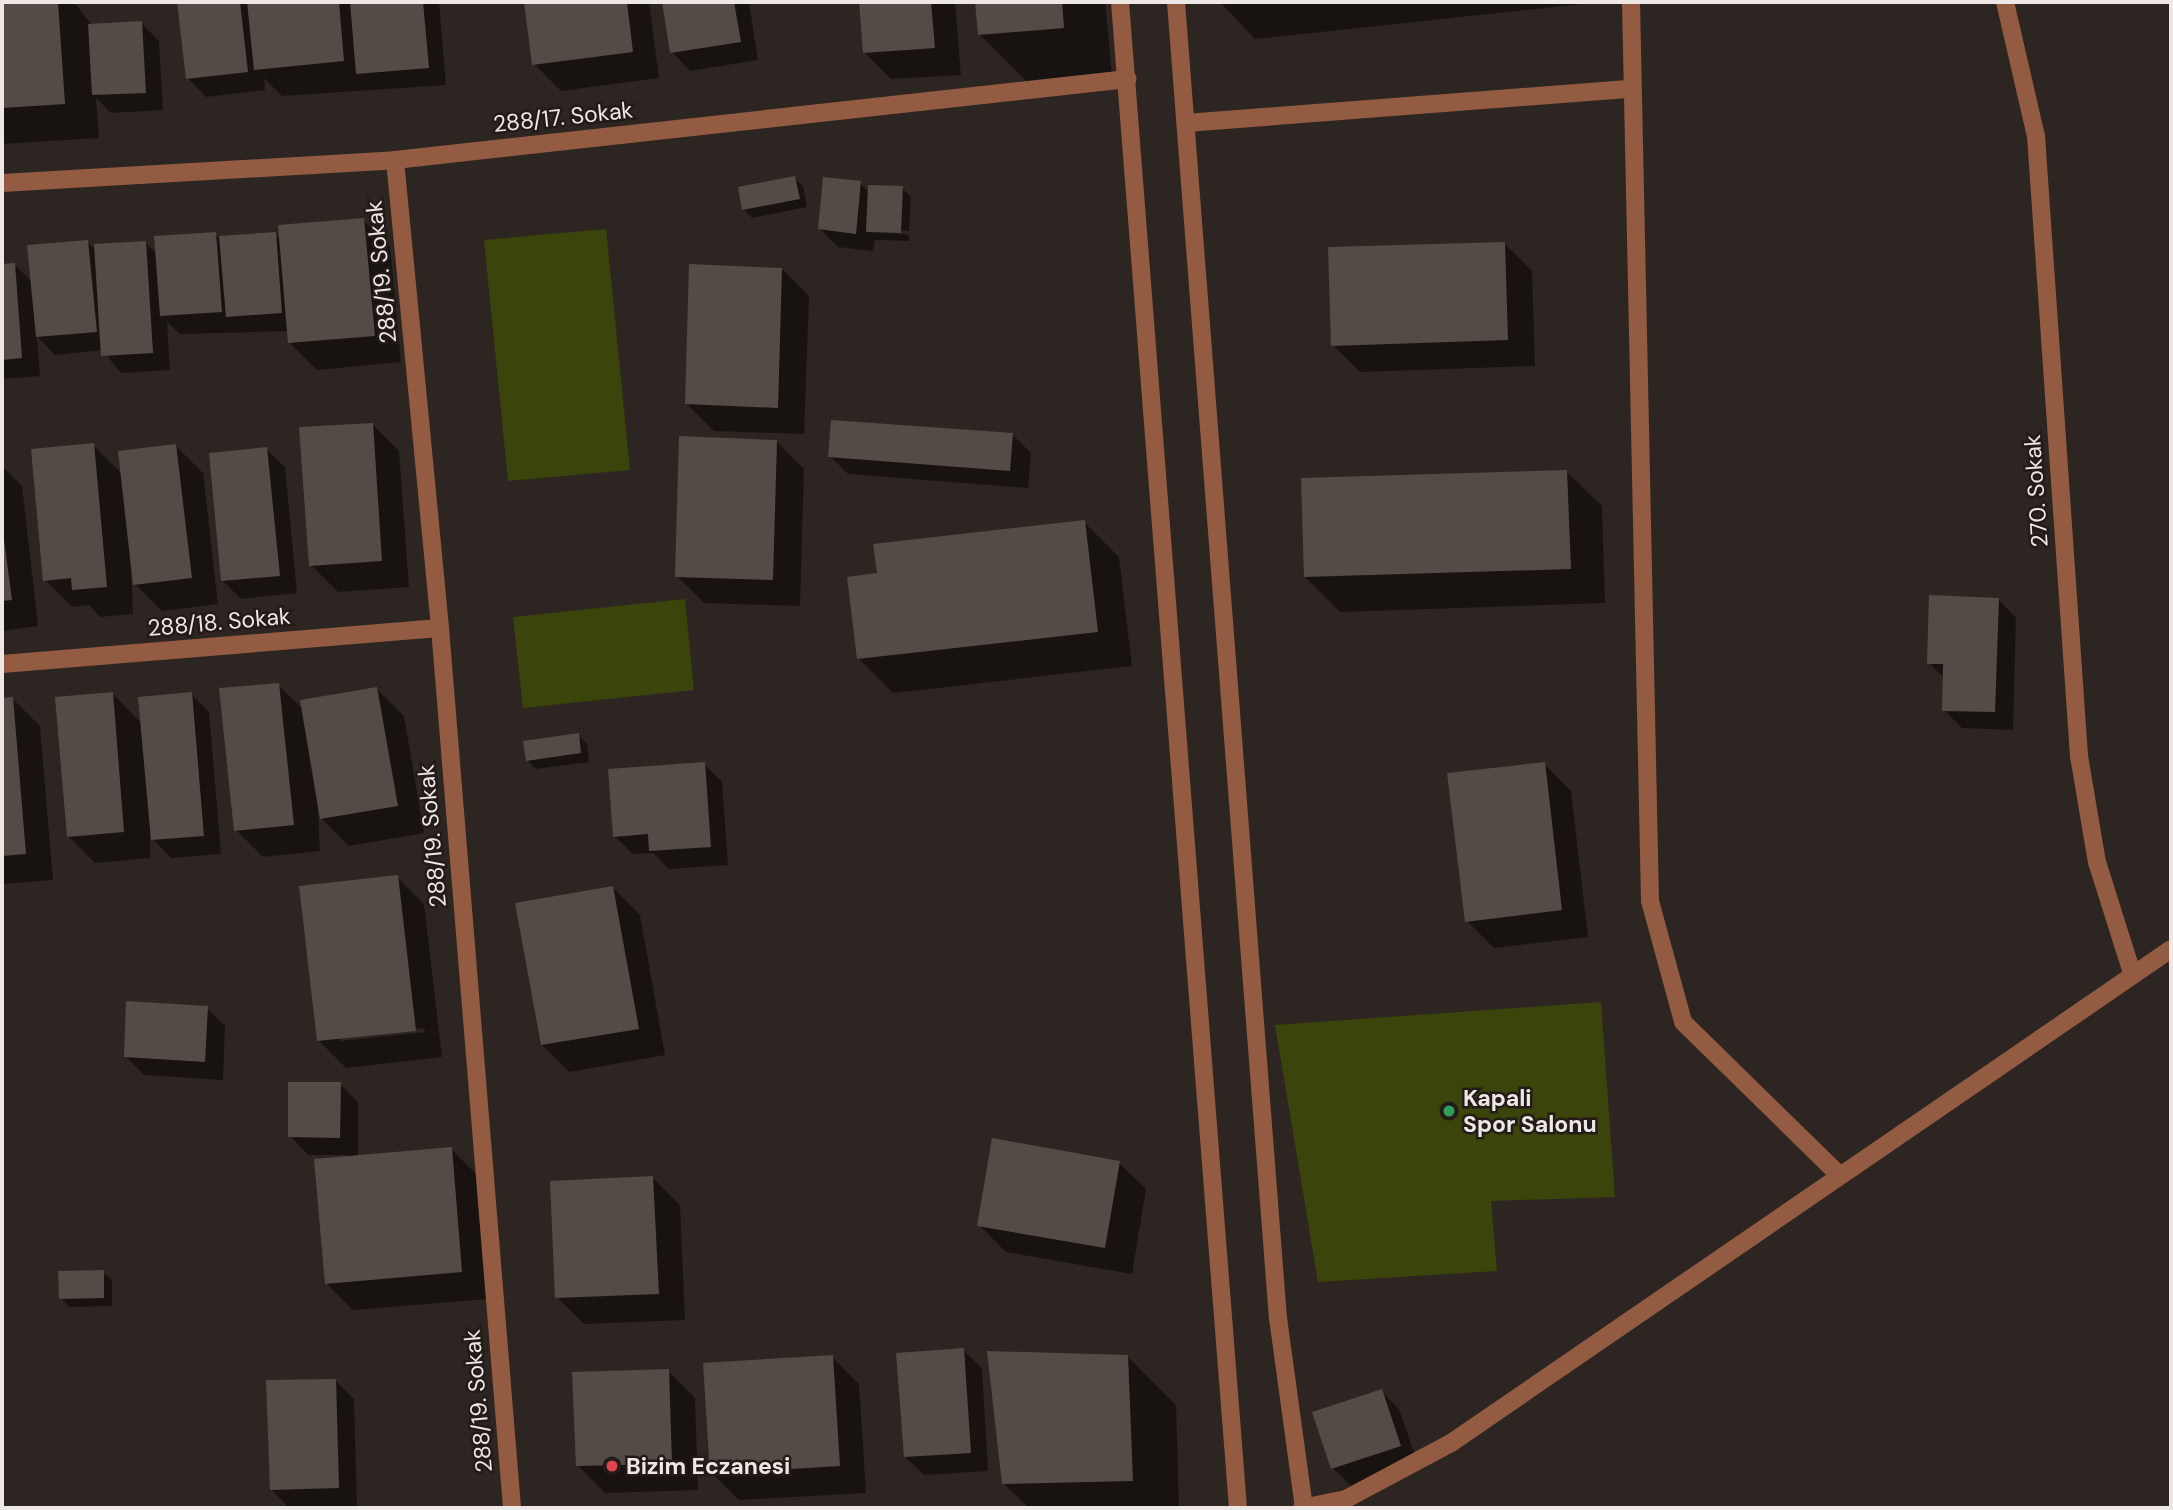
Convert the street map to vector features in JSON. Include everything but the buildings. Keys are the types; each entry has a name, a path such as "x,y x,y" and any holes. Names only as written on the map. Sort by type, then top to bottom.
{"street":[{"path":"1120,2 1238,1508"},
{"path":"1176,2 1278,1318 1303,1508 1346,1500 1451,1443 2132,973 2171,949"},
{"path":"1631,2 1650,901 1683,1022 1839,1175"},
{"name":"270. Sokak","path":"2005,2 2036,136 2079,756 2097,862 2132,973"},
{"name":"288/17. Sokak","path":"2,183 395,160 1128,79"},
{"path":"1186,123 1631,89"},
{"name":"288/19. Sokak","path":"395,160 440,628 512,1508"},
{"name":"288/18. Sokak","path":"2,664 440,628"}],"green space":[{"path":"606,229 630,470 508,481 484,240"},
{"path":"685,599 694,690 523,708 513,617"},
{"name":"Kapali Spor Salonu","path":"1601,1002 1615,1197 1491,1201 1497,1271 1318,1282 1275,1025"}],"place":[{"name":"Kapali Spor Salonu","path":"1449,1111"},
{"name":"Bizim Eczanesi","path":"612,1466"}]}
